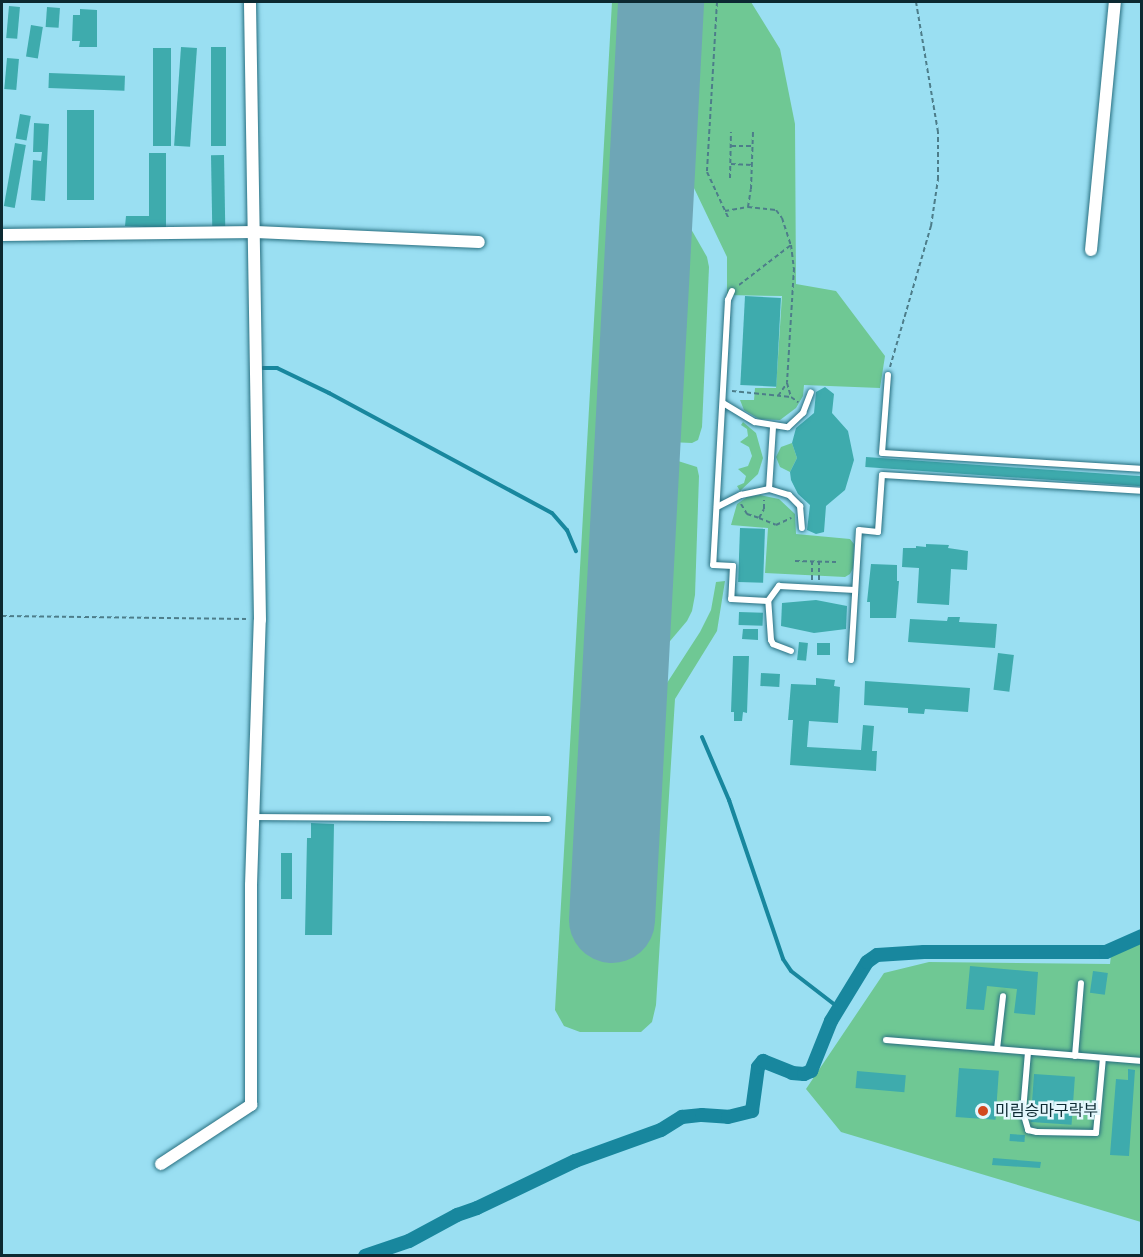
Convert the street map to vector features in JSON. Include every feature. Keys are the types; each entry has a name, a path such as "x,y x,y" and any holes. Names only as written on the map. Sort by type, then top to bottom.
{"street":[{"path":"161,1164 251,1105 254,817 261,620 256,232 250,2"},
{"path":"1091,250 1115,2"},
{"path":"2,235 256,232 479,242"}],"lane":[{"path":"732,291 728,300 713,565 733,566 731,599 768,601"},
{"path":"888,375 882,453 1142,469"},
{"path":"723,403 755,422 772,427 788,426 805,407 811,392"},
{"path":"769,489 772,427"},
{"path":"851,660 858,530 878,532 882,475 1142,491"},
{"path":"717,507 737,497 761,489 769,489 789,495 800,506 802,528"},
{"path":"791,651 773,644 771,640 768,601 778,586 855,590"},
{"path":"254,817 548,819"},
{"path":"1075,1056 1082,983"},
{"path":"997,1049 1003,996"},
{"path":"886,1040 1142,1061"},
{"path":"1028,1052 1023,1112 1028,1130 1037,1132 1096,1133 1102,1058"}],"path":[{"path":"717,2 707,172 728,217"},
{"path":"888,375 928,237 938,179 938,132 915,2"},
{"path":"730,178 731,132"},
{"path":"748,207 753,132"},
{"path":"731,146 753,146"},
{"path":"730,164 752,165"},
{"path":"725,211 748,207 776,210 782,218 791,245 794,292 787,383 791,398"},
{"path":"732,291 791,245"},
{"path":"778,397 787,383"},
{"path":"724,390 791,398 805,407"},
{"path":"759,518 764,505 761,489"},
{"path":"737,497 747,513 767,524 785,523 800,506"},
{"path":"795,561 836,562"},
{"path":"812,562 815,588"},
{"path":"815,588 819,562"},
{"path":"2,616 261,620"}],"green space":[{"path":"612,2 643,2 588,926 631,928 643,720 700,632 711,610 716,582 725,581 717,631 675,699 656,1005 652,1022 641,1032 580,1032 564,1026 555,1010"},
{"path":"682,2 751,2 780,49 795,124 796,284 836,291 885,356 880,388 804,385 803,396 796,408 780,420 759,419 744,410 740,400 754,400 755,388 776,388 782,296 727,295 727,257 672,142"},
{"path":"679,208 707,257 709,267 702,427 698,440 692,443 662,440 658,431 669,214 671,210"},
{"path":"743,422 756,433 763,458 758,474 740,491 737,486 744,483 746,476 738,469 748,466 752,456 749,447 740,442 748,436 747,429 741,425"},
{"path":"792,443 797,458 790,472 780,467 776,457 781,447"},
{"path":"678,461 697,467 699,476 695,595 692,611 687,621 654,660 648,658 645,653 656,471 662,464"},
{"path":"760,495 779,499 795,514 796,534 850,539 854,544 853,568 850,574 845,577 765,573 768,528 731,525 737,504 747,497"},
{"name":"미림승마구락부","path":"1141,943 1141,1222 841,1132 806,1089 884,973 929,962 1110,964 1111,955"}],"building":[{"path":"9,6 20,7 17,39 6,38"},
{"path":"47,7 60,8 59,28 46,27"},
{"path":"80,9 97,10 97,47 79,47 80,41 72,41 73,15 80,15"},
{"path":"31,25 43,27 38,58 26,57"},
{"path":"181,47 197,48 190,147 174,146"},
{"path":"211,47 226,47 226,146 211,146"},
{"path":"153,48 171,48 171,146 153,146"},
{"path":"7,58 19,59 16,90 4,89"},
{"path":"49,73 125,76 124,91 48,88"},
{"path":"67,110 94,110 94,200 67,200"},
{"path":"20,114 31,116 26,141 16,139"},
{"path":"34,123 49,124 45,201 31,200 33,160 41,161 42,152 33,152"},
{"path":"15,143 26,145 15,208 4,206"},
{"path":"149,153 166,153 166,228 125,226 126,216 149,216"},
{"path":"211,155 224,155 225,226 212,226"},
{"path":"745,296 781,298 776,387 740,385"},
{"path":"825,387 834,394 832,413 848,431 854,460 845,490 826,506 824,532 816,534 807,530 810,505 798,494 790,472 797,458 792,443 796,428 814,413 816,392"},
{"path":"866,457 1142,476 1142,486 865,467"},
{"path":"740,528 765,529 763,583 738,582"},
{"path":"926,544 949,545 948,548 968,551 967,570 951,569 949,605 917,603 919,568 902,567 903,548 926,547"},
{"path":"871,564 897,565 897,581 899,581 896,618 870,618 870,602 867,602"},
{"path":"816,600 847,606 846,629 814,633 781,626 782,603"},
{"path":"739,612 763,613 763,626 739,625"},
{"path":"948,617 960,617 959,622 997,624 995,648 908,642 910,619 947,621"},
{"path":"743,629 758,629 758,640 742,639"},
{"path":"799,642 808,643 806,661 797,660"},
{"path":"817,643 830,643 830,655 817,655"},
{"path":"998,653 1014,655 1009,692 993,690"},
{"path":"733,656 749,656 747,713 743,712 742,721 734,721 734,712 731,712"},
{"path":"761,673 780,674 779,687 760,686"},
{"path":"816,678 835,680 834,686 840,687 838,723 809,721 807,747 861,750 863,725 874,726 872,751 877,751 876,771 790,765 793,720 788,720 791,684 816,685"},
{"path":"865,681 970,688 968,712 925,709 924,714 908,713 908,708 864,705"},
{"path":"311,823 334,824 332,935 305,935 307,838 311,838"},
{"path":"281,853 292,853 292,899 281,899"},
{"path":"970,966 1038,972 1035,1015 1014,1013 1017,989 987,986 984,1010 966,1009"},
{"path":"1093,971 1108,973 1105,995 1090,993"},
{"path":"959,1068 999,1071 995,1120 956,1117"},
{"path":"1128,1069 1135,1070 1129,1156 1110,1155 1116,1079 1128,1080"},
{"path":"857,1071 906,1075 904,1092 856,1088"},
{"path":"1034,1074 1075,1077 1072,1125 1031,1122"},
{"path":"1010,1134 1025,1135 1024,1142 1010,1141"},
{"path":"993,1158 1041,1162 1040,1168 992,1165"}],"waterway":[{"path":"263,368 277,368 329,393 552,513 567,530 576,551"},
{"path":"702,737 729,800 783,959 791,971 839,1008"},
{"path":"365,1256 409,1241 457,1215 477,1208 575,1161 661,1130 682,1117 702,1115 728,1117 752,1111 758,1067 763,1061 792,1073 804,1074 811,1071 831,1021 867,962 877,955 924,952 1106,952 1142,936"}],"runway":[{"path":"612,920 661,2"}],"place":[{"name":"미림승마구락부","path":"983,1111"}]}
